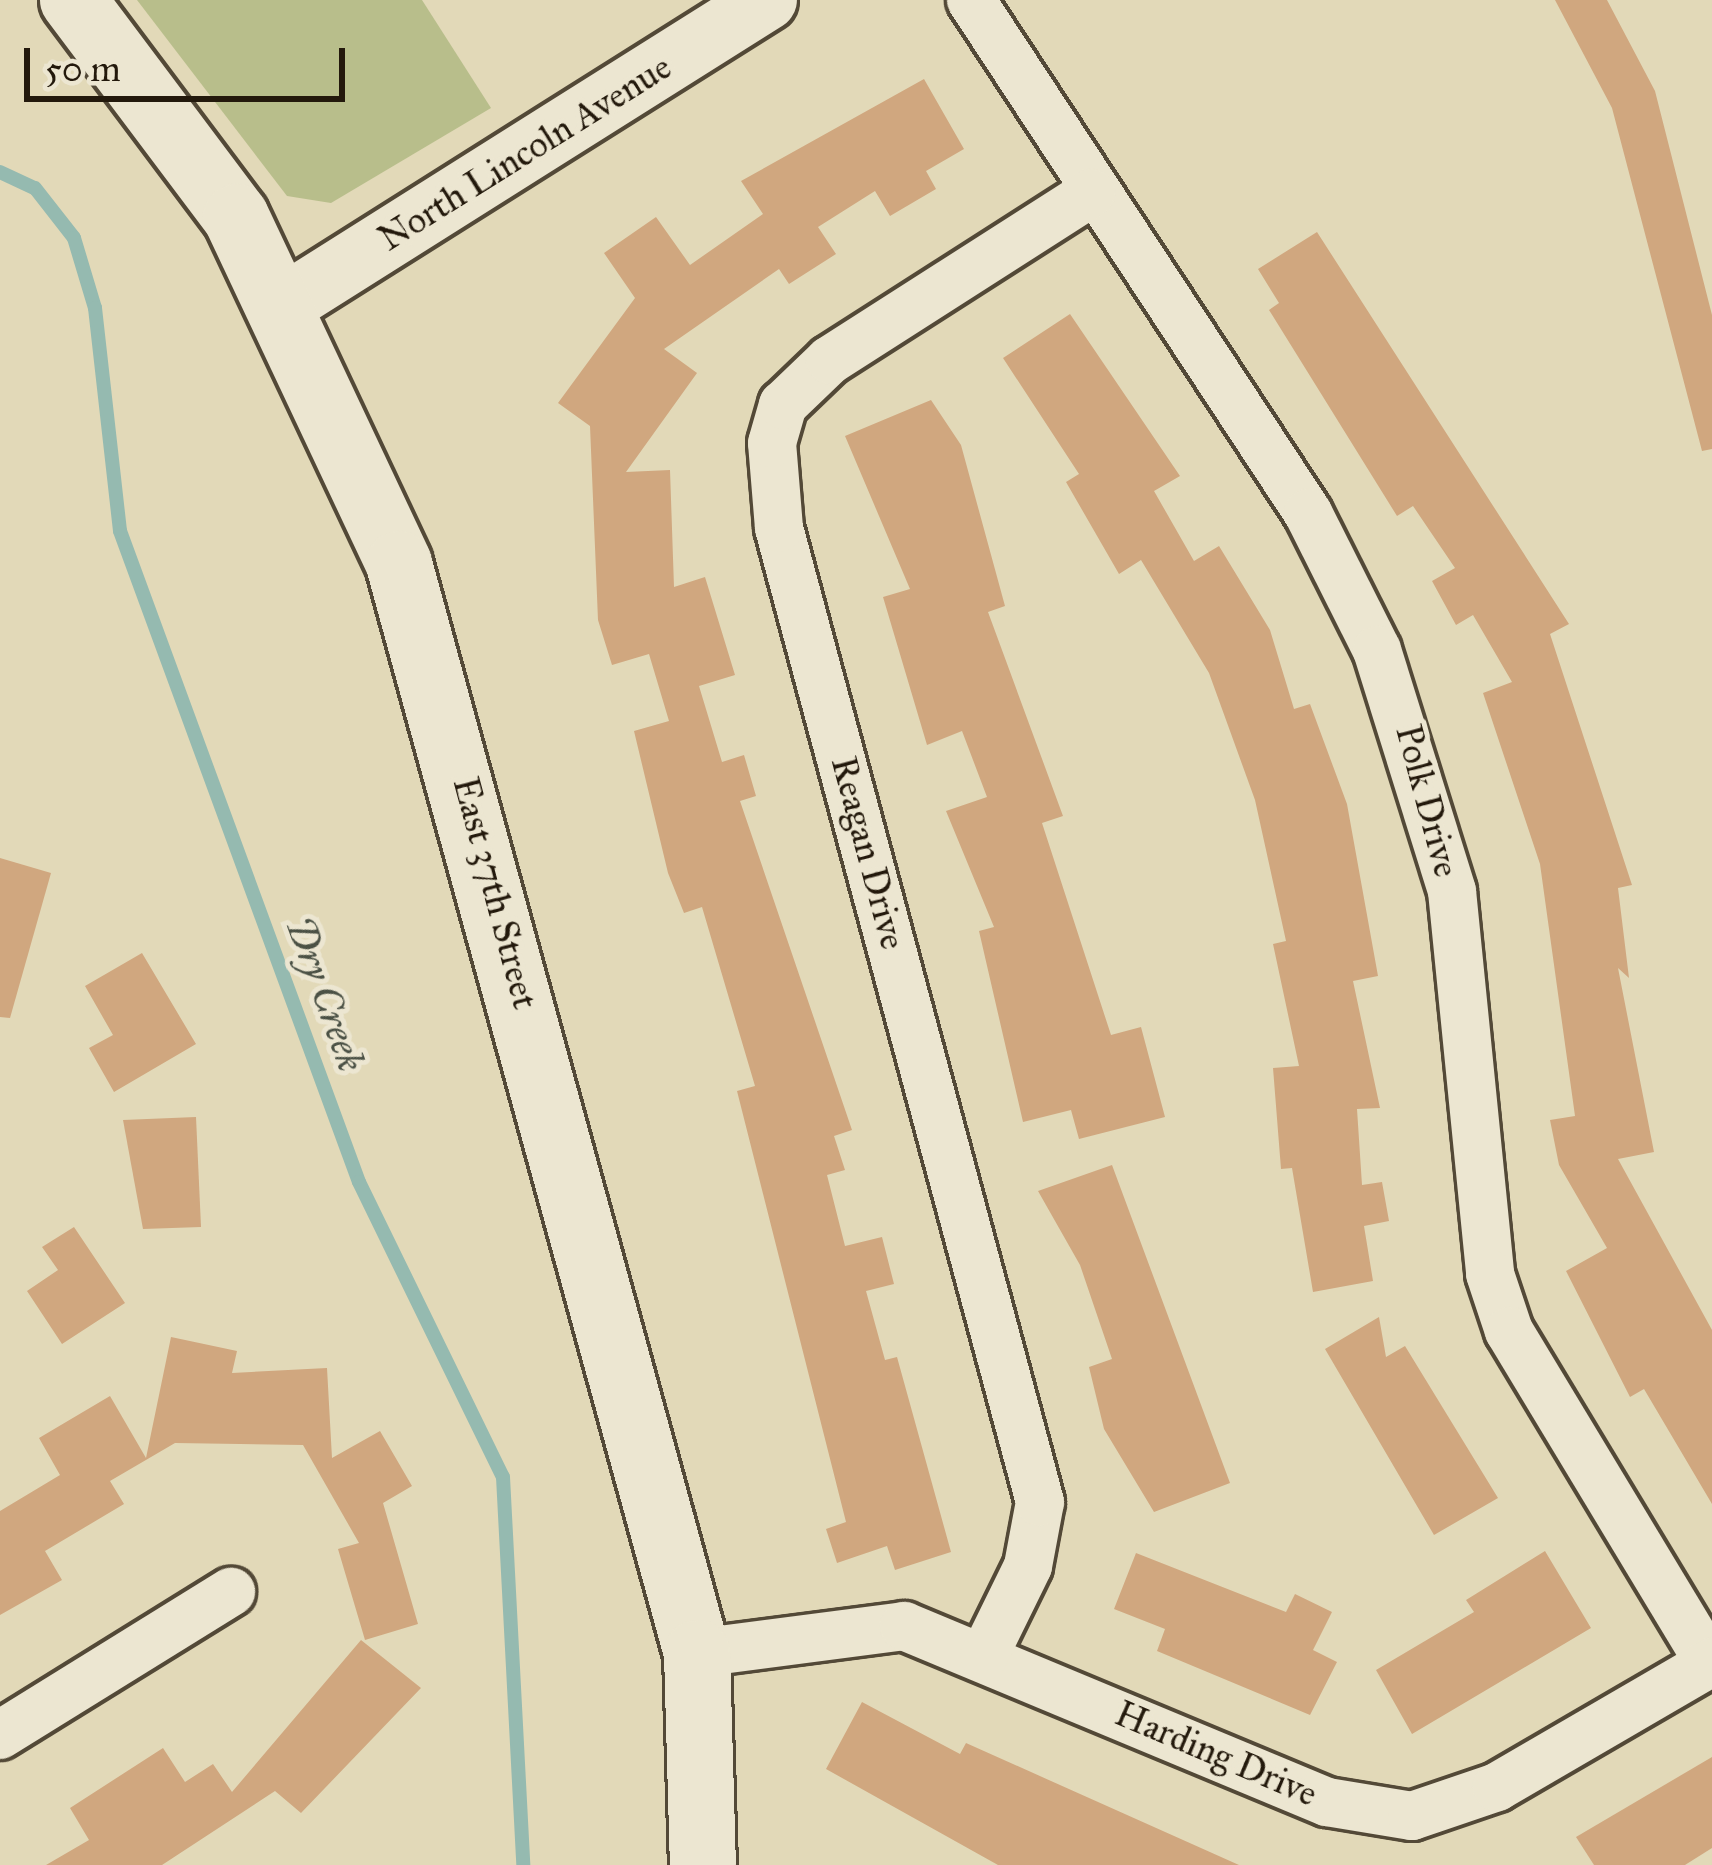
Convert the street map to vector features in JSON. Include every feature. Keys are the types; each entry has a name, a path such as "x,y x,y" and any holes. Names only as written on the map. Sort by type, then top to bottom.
{"main road":[{"name":"East 37th Street","path":"74,0 236,217 284,305 399,564 697,1653 703,1865"}],"street":[{"name":"North Lincoln Avenue","path":"284,305 767,0"},
{"name":"Polk Drive","path":"971,0 1090,193 1308,513 1377,650 1452,891 1490,1274 1509,1331 1710,1663"},
{"name":"Reagan Drive","path":"983,1656 1028,1566 1040,1502 779,528 772,443 783,405 830,359 1090,193"},
{"path":"0,1736 231,1592"},
{"name":"Harding Drive","path":"697,1653 866,1624 937,1634 1327,1802 1412,1816 1496,1787 1710,1663"}],"green space":[{"path":"137,0 422,0 491,108 331,203 287,196"}],"building":[{"path":"1555,0 1607,0 1655,91 1712,315 1712,449 1702,451 1612,108"},
{"path":"924,79 964,149 926,171 936,189 890,216 875,191 818,227 836,254 789,284 779,269 664,349 697,373 626,472 670,470 674,587 705,577 735,675 699,686 722,762 744,755 756,796 740,801 852,1130 834,1136 845,1170 827,1175 845,1246 882,1237 894,1284 866,1291 885,1360 897,1357 951,1552 895,1570 887,1546 837,1563 826,1529 846,1522 737,1091 755,1086 702,907 684,913 668,873 634,731 669,721 649,654 612,665 598,620 590,426 558,403 635,298 604,253 656,217 690,265 763,214 741,181"},
{"path":"1317,232 1569,624 1550,634 1632,885 1618,888 1629,978 1618,968 1654,1152 1618,1159 1712,1330 1712,1504 1644,1389 1630,1397 1566,1271 1607,1248 1559,1165 1550,1120 1575,1116 1540,864 1483,693 1512,682 1473,615 1456,625 1432,581 1455,568 1413,506 1397,516 1269,310 1279,303 1258,269"},
{"path":"1070,314 1180,476 1154,491 1194,561 1219,546 1270,630 1294,709 1310,704 1347,804 1378,976 1353,981 1380,1108 1357,1109 1362,1185 1382,1182 1389,1221 1364,1226 1373,1281 1313,1292 1292,1168 1281,1169 1273,1068 1299,1066 1273,944 1286,941 1255,800 1209,673 1141,560 1119,574 1066,482 1079,474 1003,358"},
{"path":"931,400 961,445 1005,606 988,612 1063,816 1042,823 1111,1035 1141,1027 1165,1117 1079,1139 1071,1110 1023,1122 979,931 994,927 946,811 987,797 962,731 927,745 883,597 910,589 845,436"},
{"path":"0,858 51,873 10,1018 0,1017"},
{"path":"142,953 196,1044 114,1092 89,1048 113,1035 85,986"},
{"path":"196,1117 201,1227 143,1229 123,1120"},
{"path":"1112,1165 1230,1483 1154,1512 1104,1429 1089,1367 1112,1359 1080,1265 1038,1191"},
{"path":"74,1227 125,1303 62,1344 27,1291 58,1270 42,1247"},
{"path":"1379,1317 1386,1357 1405,1346 1498,1498 1434,1535 1325,1349"},
{"path":"171,1337 237,1351 232,1373 327,1368 332,1458 380,1431 412,1486 383,1503 418,1624 365,1640 338,1549 359,1543 303,1445 175,1443 110,1481 124,1504 45,1551 62,1580 0,1615 0,1511 60,1475 39,1438 110,1396 146,1458"},
{"path":"1545,1551 1591,1628 1412,1734 1376,1670 1474,1612 1466,1600"},
{"path":"1136,1553 1286,1612 1295,1594 1332,1612 1313,1650 1337,1662 1310,1715 1157,1651 1165,1629 1114,1609"},
{"path":"361,1640 421,1688 301,1813 275,1791 162,1865 46,1865 89,1840 70,1808 163,1748 185,1782 213,1764 232,1792"},
{"path":"862,1702 960,1754 966,1743 1239,1865 998,1865 826,1769"},
{"path":"1712,1757 1712,1848 1685,1865 1594,1865 1576,1837"}],"waterway":[{"name":"Dry Creek","path":"0,172 35,188 74,238 95,308 120,531 359,1182 503,1477 523,1865"}]}
